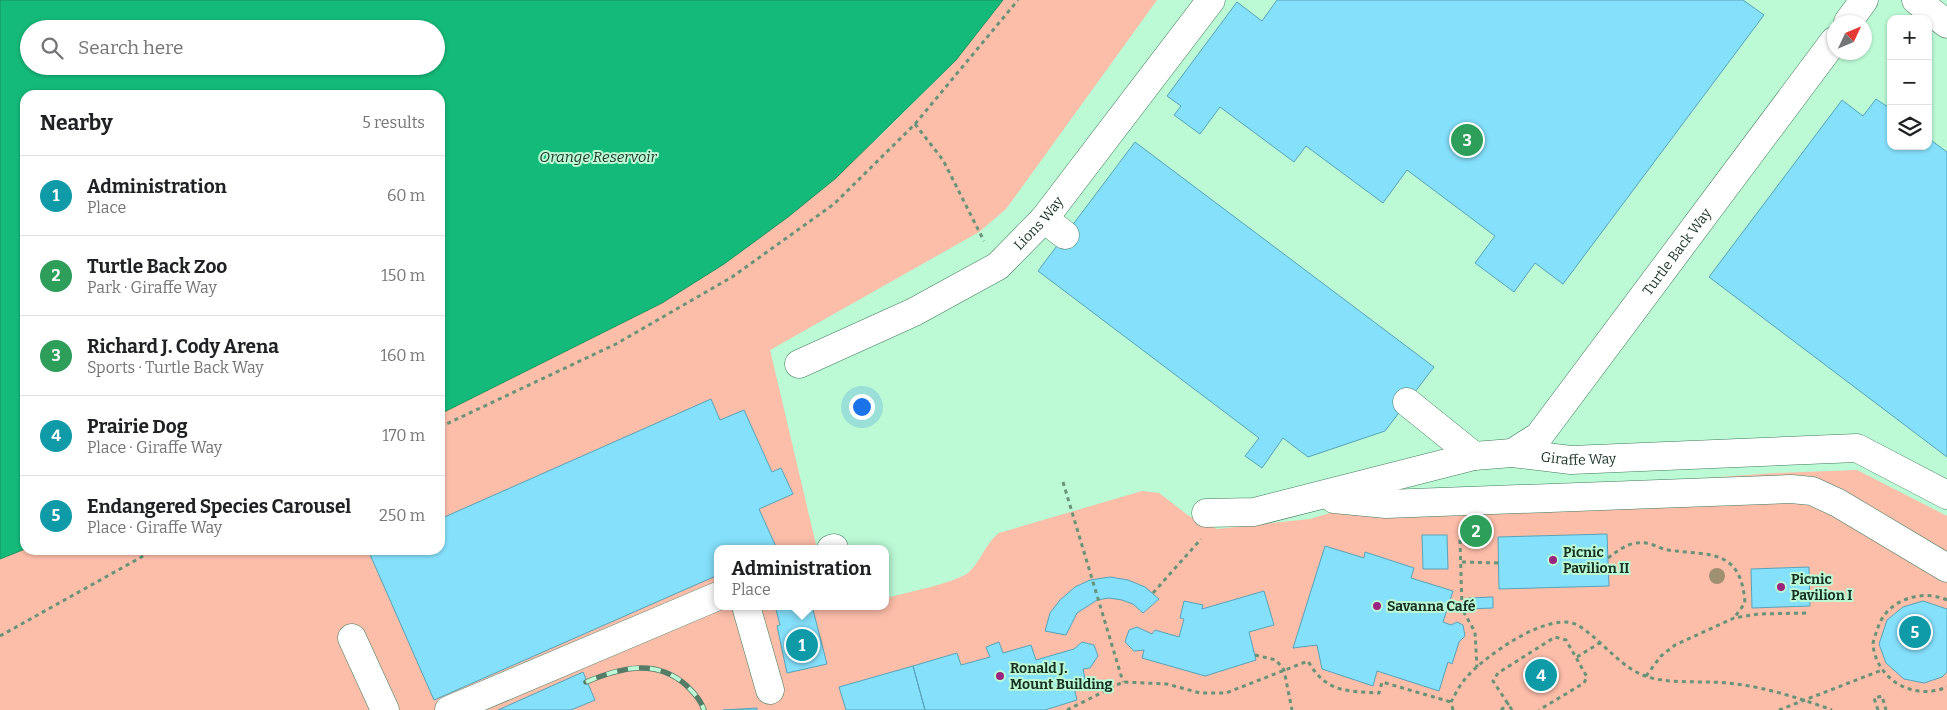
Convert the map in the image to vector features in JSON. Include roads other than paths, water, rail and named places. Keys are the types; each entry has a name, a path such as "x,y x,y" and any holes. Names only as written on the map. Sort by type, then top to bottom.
{"street":[{"name":"Lions Way","path":"799,364 914,312 998,266 1054,227 1212,0"},
{"path":"1853,15 1864,0"},
{"path":"1916,0 1947,24"},
{"name":"Turtle Back Way","path":"1512,453 1539,436 1827,50"},
{"path":"1407,402 1474,456"},
{"name":"Giraffe Way","path":"1206,513 1254,512 1474,456 1512,453 1571,460 1857,448 1947,496"},
{"path":"1317,497 1386,504 1791,489 1812,492 1838,503 1947,568"},
{"path":"449,710 714,598"},
{"path":"747,610 770,690"},
{"path":"352,638 386,710"}],"water":[{"name":"Orange Reservoir","path":"0,0 1003,0 956,60 836,178 788,217 724,264 662,303 445,412 445,90 20,90 20,551 0,559"}],"railway":[{"path":"586,682 624,670 650,668 662,671 686,685 694,693 704,710"}],"place":[{"name":"Richard J. Cody Arena","path":"1467,140"},
{"name":"Turtle Back Zoo","path":"1476,531"},
{"name":"Picnic Pavilion II","path":"1553,560"},
{"name":"Picnic Pavilion I","path":"1781,587"},
{"name":"Savanna Café","path":"1377,606"},
{"name":"Endangered Species Carousel","path":"1915,632"},
{"name":"Administration","path":"802,645"},
{"name":"Prairie Dog","path":"1541,675"},
{"name":"Ronald J. Mount Building","path":"1000,676"}]}
